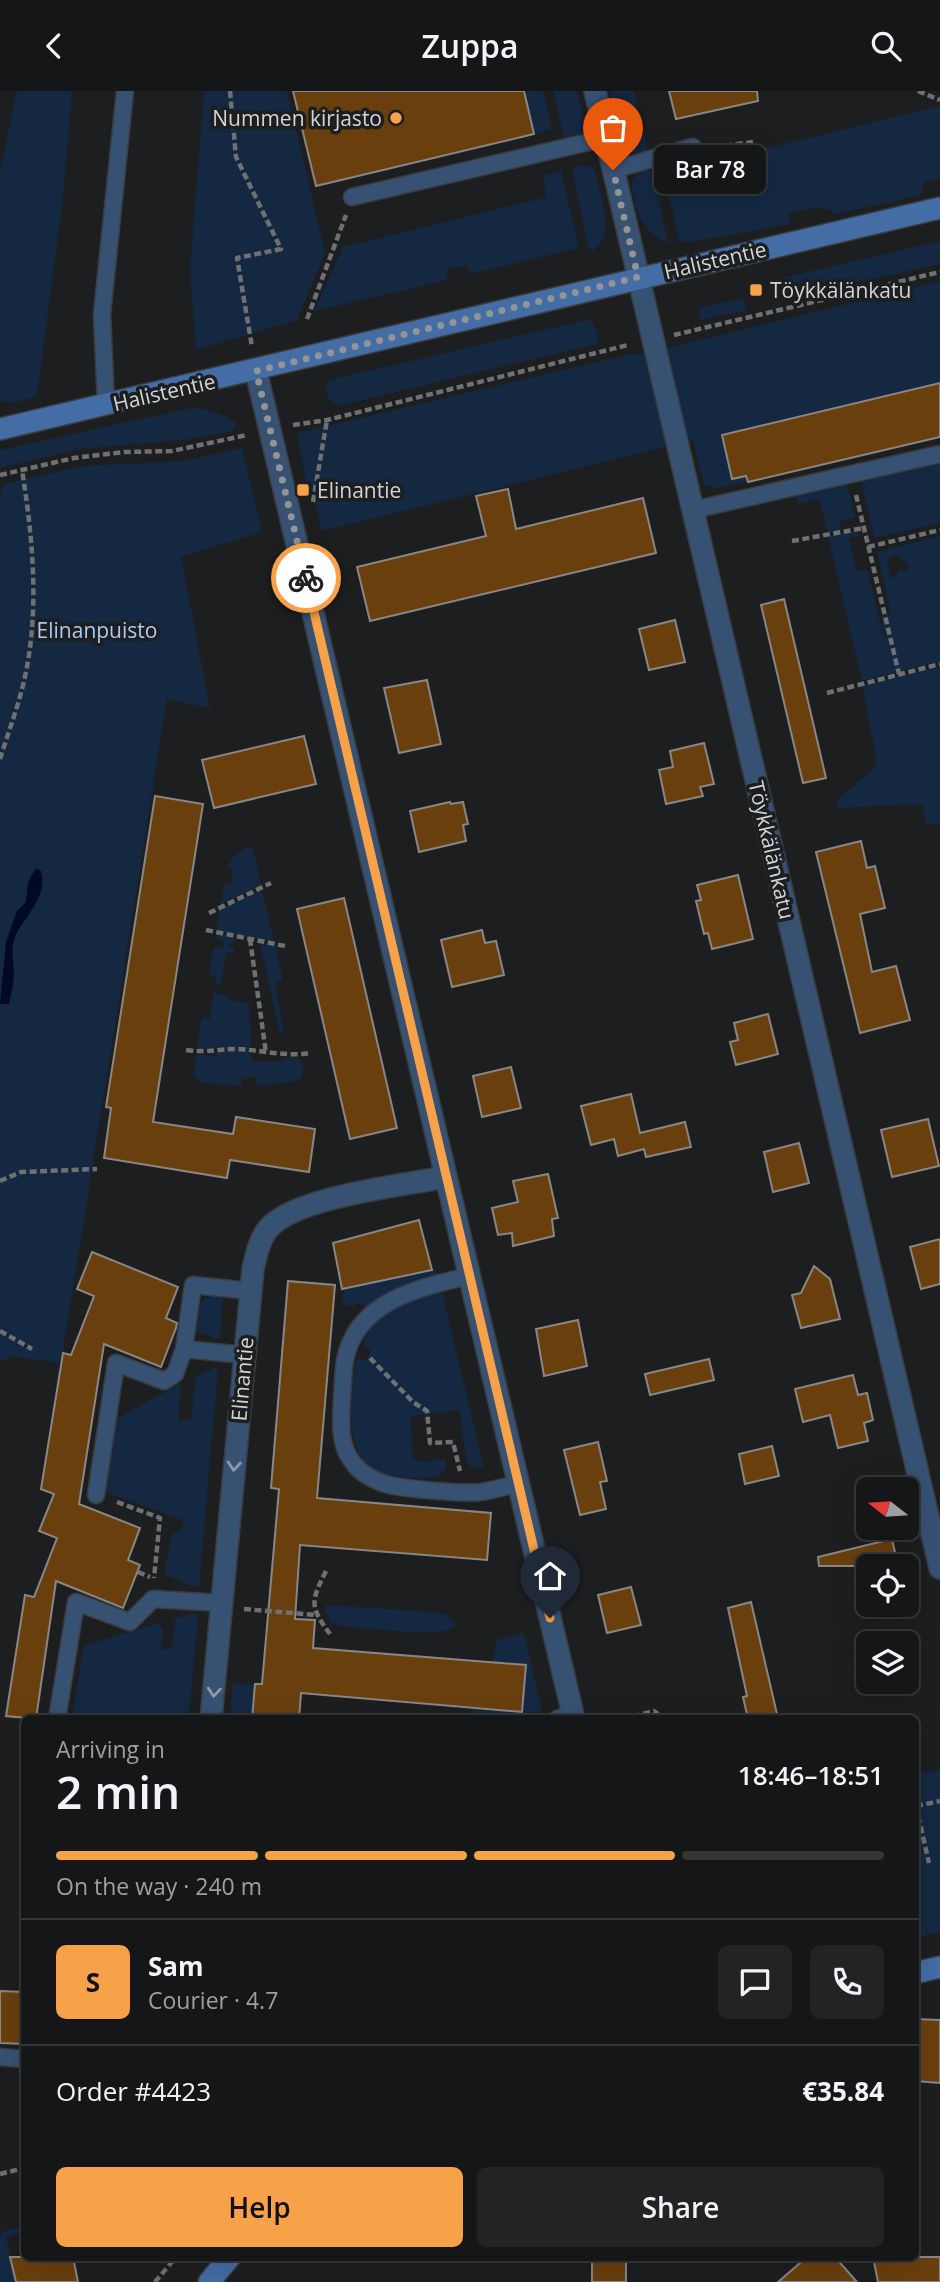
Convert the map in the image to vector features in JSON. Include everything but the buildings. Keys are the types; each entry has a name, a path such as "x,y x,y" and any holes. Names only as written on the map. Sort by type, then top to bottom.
{"street":[{"name":"Töykkälänkatu","path":"595,91 940,1569"},
{"name":"Halistentie","path":"0,429 256,371 638,277 940,208"},
{"path":"256,371 518,1483 568,1715"},
{"name":"Elinantie","path":"212,1715 229,1605 245,1355 256,1253 267,1230 303,1206 446,1177"},
{"path":"919,1972 940,1968"},
{"path":"209,2282 227,2261"}],"lane":[{"path":"106,405 102,314 125,91"},
{"path":"352,197 606,138"},
{"path":"613,170 693,147"},
{"path":"692,510 940,454"},
{"path":"470,1276 395,1297 368,1317 355,1333 345,1359 341,1420 344,1446 354,1464 369,1477 387,1485 481,1492 518,1483"},
{"path":"96,1495 116,1363 164,1381 175,1374 184,1349 193,1285 251,1291"},
{"path":"184,1349 245,1355"},
{"path":"58,1715 76,1602 130,1622 153,1599 229,1605"},
{"path":"0,2057 21,2059"}],"path":[{"path":"230,91 236,157 281,249 237,258 256,371"},
{"path":"918,91 940,100"},
{"path":"693,147 708,148 753,142"},
{"path":"307,319 352,197"},
{"path":"0,475 95,455 192,448 327,420 312,511"},
{"path":"0,759 24,680 31,636 32,557 22,470"},
{"path":"851,474 899,674"},
{"path":"792,541 864,528"},
{"path":"868,547 940,530"},
{"path":"827,693 940,664"},
{"path":"209,912 271,883"},
{"path":"206,930 285,946"},
{"path":"250,939 266,1053"},
{"path":"186,1050 206,1053 235,1049 294,1056 310,1053"},
{"path":"0,1181 21,1172 97,1169"},
{"path":"0,1331 32,1349"},
{"path":"370,1358 406,1396 427,1411 430,1443 453,1442 465,1492"},
{"path":"96,1495 160,1518 156,1565"},
{"path":"326,1571 315,1594 316,1615 330,1634"},
{"path":"229,1605 316,1615"},
{"path":"638,1715 654,1711 658,1715"},
{"path":"919,1805 940,1801"},
{"path":"919,1819 929,1863"},
{"path":"0,2174 21,2169"},
{"path":"155,2282 173,2261"}],"green space":[{"path":"17,91 72,91 63,198 37,396 14,403 0,401 0,172"},
{"path":"204,91 287,91 325,253 297,320 196,350 190,268"},
{"path":"524,91 543,91 552,129 534,134"},
{"path":"553,91 577,91 585,125 583,134 564,137"},
{"path":"610,91 634,91 647,147 644,153 624,150"},
{"path":"940,106 940,179 924,182 922,195 833,215 832,211 819,207 789,213 790,224 696,241 679,241 664,173"},
{"path":"578,165 590,166 595,171 605,213 604,235 593,251 588,247 573,174 573,169"},
{"path":"648,170 653,172 668,243 659,239 646,226 634,199 632,180 639,173"},
{"path":"561,171 579,248 470,274 467,265 446,270 448,280 314,311 343,247 547,197 543,176"},
{"path":"940,241 940,264 815,292 783,281 782,278"},
{"path":"940,281 940,383 722,435 732,478 746,475 748,482 716,488 704,485 693,440 322,531 310,482 306,482 297,433 635,353 636,355 675,346"},
{"path":"744,298 747,310 700,320 698,308"},
{"path":"591,319 599,338 596,344 338,406 329,400 326,386 329,380"},
{"path":"191,408 209,410 225,416 235,422 235,429 184,440 80,449 0,468 0,450"},
{"name":"Elinanpuisto","path":"242,448 262,532 181,557 210,708 167,699 61,1363 11,1356 0,1362 0,500 3,484 83,466 183,461"},
{"path":"940,462 940,523 874,538 861,480"},
{"path":"847,483 855,518 840,521 841,530 828,533 819,499 797,504 796,495"},
{"path":"858,531 859,536 849,538 857,571 867,569 887,650 881,617 891,614 877,552 940,536 940,661 862,681 828,536","holes":["897,555 909,565 906,572 900,569 894,578 887,566 889,557"]},
{"path":"940,667 940,825 926,823 922,804 838,808 836,801 873,769 877,762 862,685"},
{"path":"249,847 253,848 261,885 221,904 224,884 231,884 233,870 227,868 238,853"},
{"path":"262,890 274,941 216,931 220,909"},
{"path":"216,934 236,938 228,944 230,948 234,948 234,952 226,955 221,983 215,986 216,977 209,975 214,947 222,949 225,943 220,938 215,939"},
{"path":"260,943 275,946 283,980 275,982 284,1032 280,1035"},
{"path":"214,991 220,995 228,994 228,1000 249,1003 252,1062 281,1062 287,1057 300,1059 304,1071 299,1081 257,1086 255,1077 242,1078 242,1086 199,1082 193,1074 197,1054 217,1056 218,1048 197,1048 202,1018 210,1019"},
{"path":"435,1270 436,1275 398,1289 369,1307 355,1303 354,1307 342,1304 344,1289"},
{"path":"442,1292 484,1468 471,1467 467,1462 459,1410 411,1416 412,1457 420,1462 445,1459 447,1467 444,1471 428,1478 380,1473 368,1465 354,1439 351,1407 355,1362 360,1358 366,1361 371,1351 363,1345 365,1338 381,1318 410,1300"},
{"path":"211,1295 223,1295 220,1339 196,1332 201,1302"},
{"path":"218,1368 199,1588 167,1576 164,1572 172,1534 182,1529 183,1520 105,1492 116,1419 177,1385 181,1386 178,1421 191,1419 195,1380 198,1375"},
{"path":"326,1605 436,1612 447,1615 454,1622 454,1627 416,1632 337,1625 331,1623 325,1610"},
{"path":"193,1613 198,1615 189,1715 72,1715 84,1646 157,1623 163,1629 161,1650 172,1648 175,1619"},
{"path":"524,1633 542,1711 515,1715 473,1715 471,1708 522,1712 526,1665 493,1662 496,1640"},
{"path":"233,1683 255,1684 252,1715 230,1715"},
{"path":"940,1769 940,1932 919,1937 919,1774"},
{"path":"21,2228 21,2234 6,2237 16,2282 0,2282 0,2235 4,2231"}],"shaded area":[{"path":"36,868 41,871 41,890 15,937 12,951 14,976 9,1004 0,1004 6,942 17,911 26,902 28,882"}],"way so far":[{"path":"306,578 256,371 638,277 613,170"}],"place":[{"name":"Nummen kirjasto","path":"396,118"},
{"name":"Bar 78","path":"613,170"},
{"name":"Töykkälänkatu","path":"756,290"},
{"name":"Elinantie","path":"303,490"}],"route":[{"path":"306,578 550,1618"}]}
